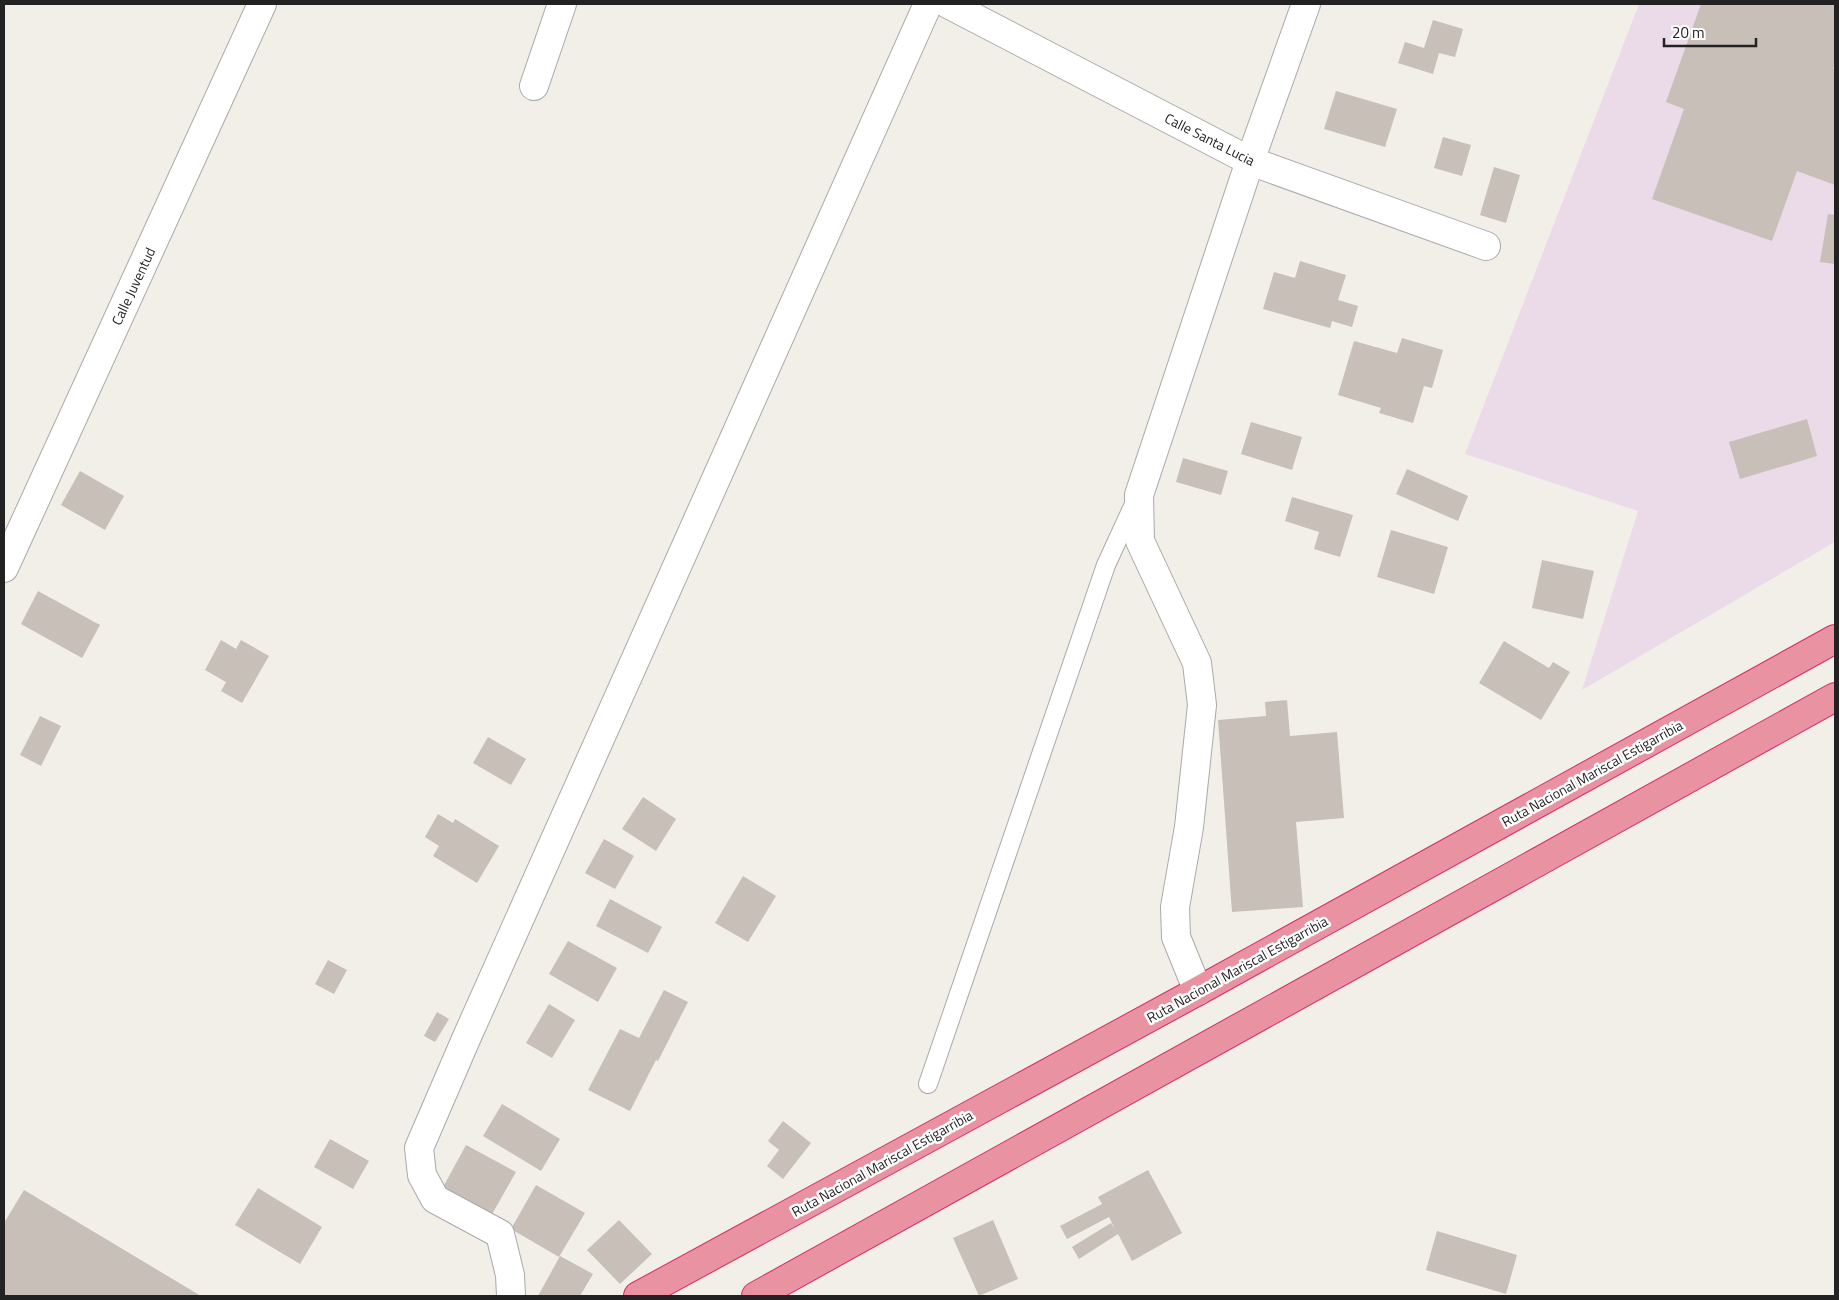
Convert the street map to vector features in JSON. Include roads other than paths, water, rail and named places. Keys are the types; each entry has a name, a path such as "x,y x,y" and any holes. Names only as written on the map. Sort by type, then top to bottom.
{"highway":[{"name":"Ruta Nacional Mariscal Estigarribia","path":"638,1296 1198,991 1835,639"},
{"path":"756,1296 1835,697"}],"street":[{"name":"Calle Juventud","path":"4,568 262,4"},
{"path":"534,86 562,4"},
{"path":"511,1296 510,1275 500,1234 435,1199 422,1175 419,1148 466,1038 928,4"},
{"name":"Calle Santa Lucia","path":"948,4 1250,161 1486,246"},
{"path":"1198,991 1176,937 1175,907 1189,827 1202,705 1197,663 1140,541 1139,495 1250,161 1306,4"}],"lane":[{"path":"928,1084 1106,565 1139,495"}]}
